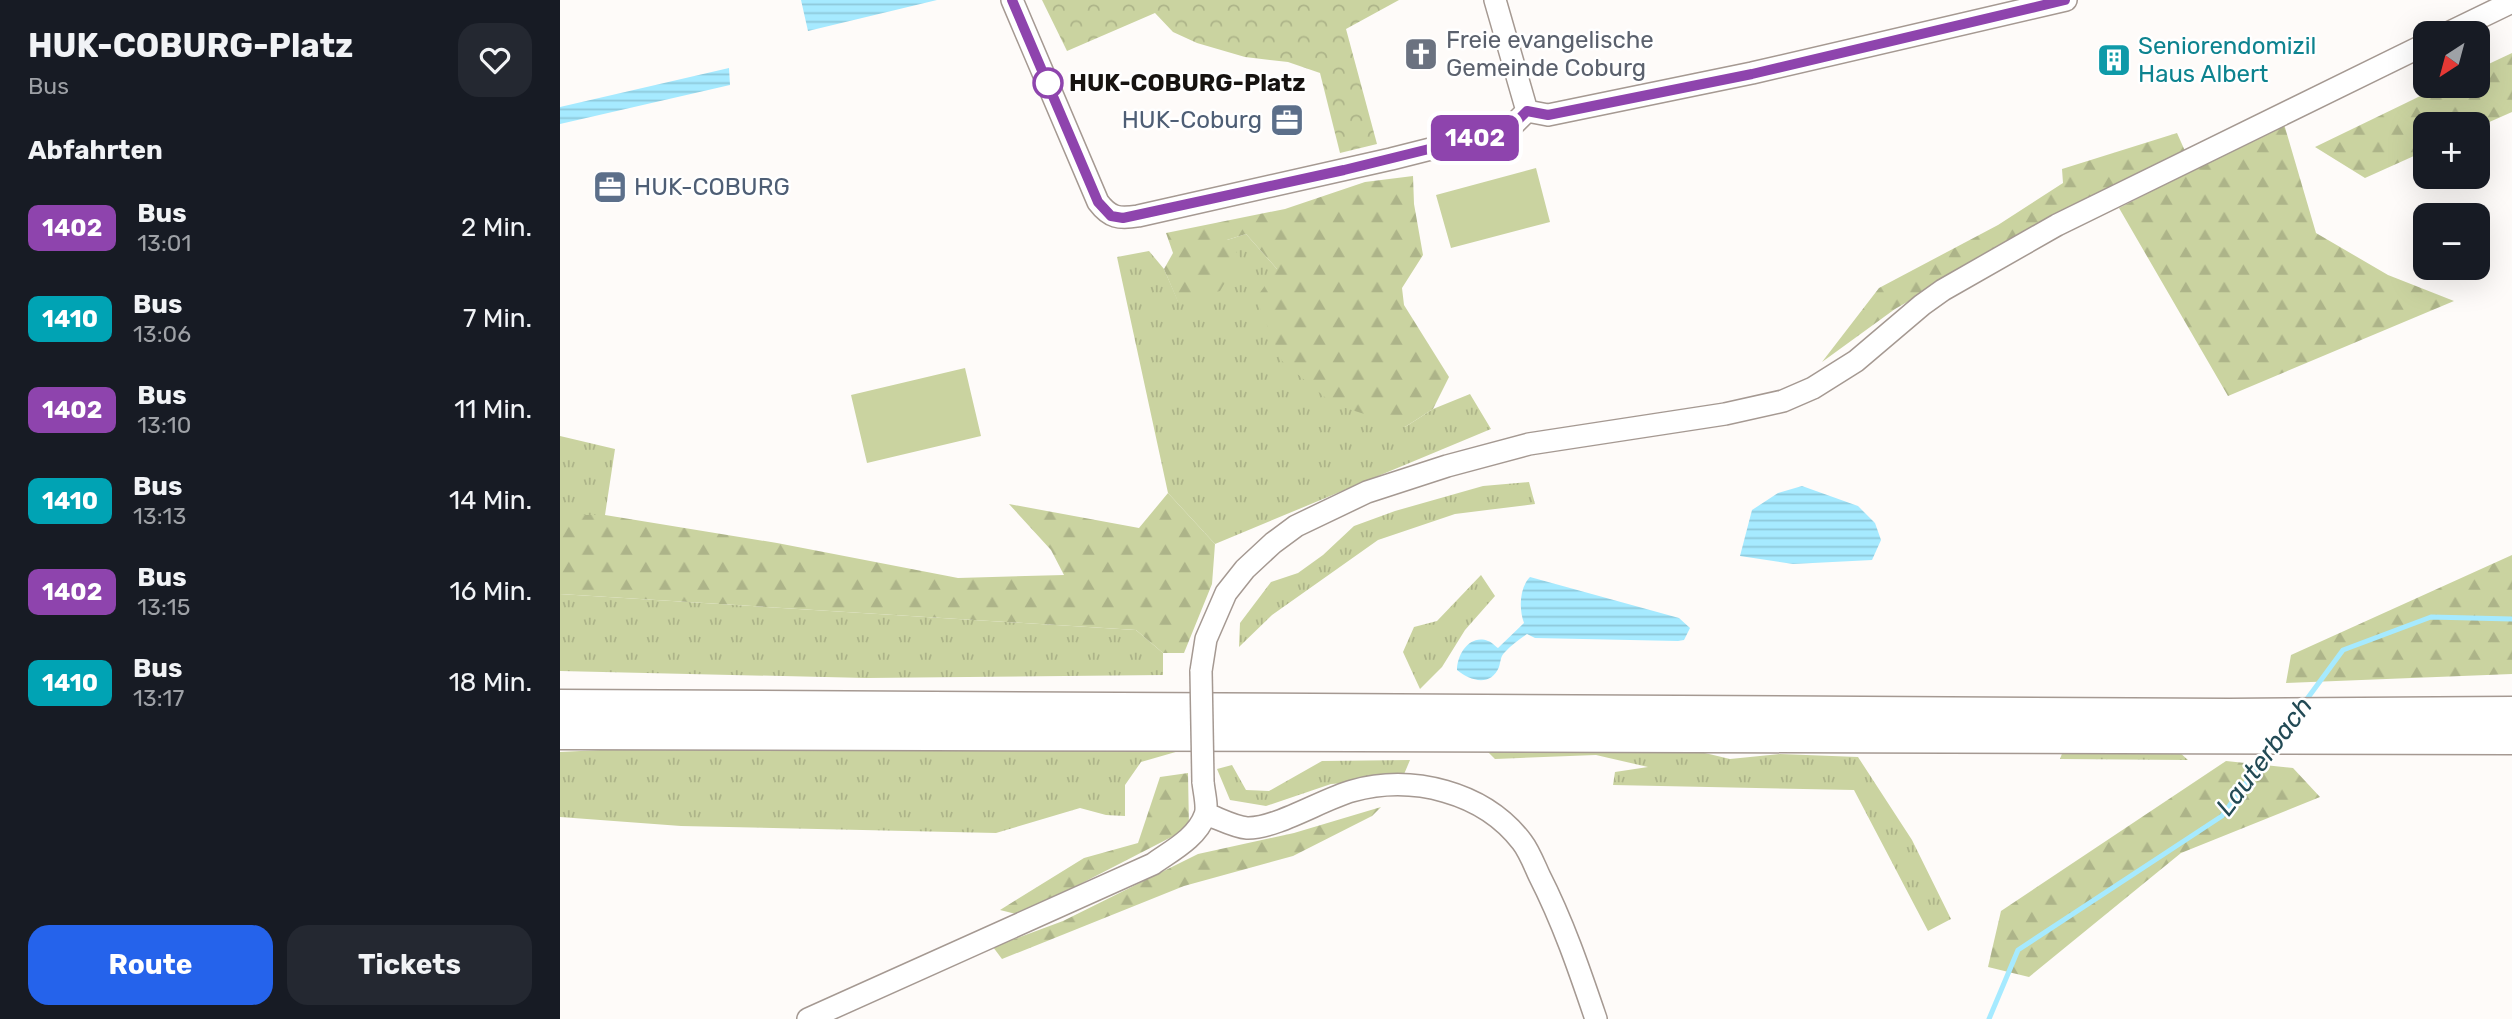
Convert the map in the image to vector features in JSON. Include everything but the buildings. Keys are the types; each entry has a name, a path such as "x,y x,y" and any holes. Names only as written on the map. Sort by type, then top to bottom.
{"highway":[{"path":"560,705 2221,726"},
{"path":"560,734 2336,725 2512,712"},
{"path":"2336,725 2512,739"}],"street":[{"path":"1012,0 1098,202 1111,216 1138,216 1391,159 1510,128 1527,111"},
{"path":"1495,0 1527,111"},
{"path":"1527,111 1548,115 1752,74 2066,0"},
{"path":"2473,21 2512,2"},
{"path":"808,1019 1153,864 1195,831 1206,814 1201,671 1206,639 1226,593 1254,560 1296,526 1399,480 1517,447 1725,414 1793,397 1847,368 1943,290 2057,225 2413,50"},
{"path":"1206,814 1246,828 1266,824 1353,791 1393,784 1418,785 1468,800 1495,815 1523,842 1561,919 1596,1019"}],"green space":[{"path":"1042,0 1399,0 1346,29 1377,144 1340,153 1320,73 1288,62 1245,57 1197,43 1173,32 1155,13 1067,51"},
{"path":"2512,53 2512,112 2490,122 2490,112 2413,112 2413,156 2365,178 2315,147 2416,98 2490,98 2490,63"},
{"path":"2284,124 2316,233 2388,275 2454,301 2228,396 2119,208"},
{"path":"2177,133 2185,151 2076,205 1895,309 1822,362 1879,288 1998,225 2063,183 2062,169"},
{"path":"1536,168 1550,222 1451,248 1436,195"},
{"path":"1413,176 1414,204 1423,255 1402,288 1404,305 1449,377 1433,409 1405,427 1333,404 1282,361 1256,298 1277,269 1246,234 1227,240 1240,257 1220,291 1178,302 1164,269 1173,253 1166,233 1285,209 1365,182"},
{"path":"1246,234 1405,427 1433,409 1470,394 1491,429 1215,544 1168,493 1117,257 1149,251 1164,269 1178,301 1227,240"},
{"path":"965,368 981,436 867,463 851,395"},
{"path":"560,436 615,449 605,515 560,515"},
{"path":"1529,482 1535,504 1455,514 1378,540 1272,615 1239,647 1240,623 1271,582 1298,573 1323,555 1354,526 1395,511 1483,486"},
{"path":"1168,493 1215,544 1212,584 1184,653 1163,653 1136,630 560,594 560,515 605,515 777,543 958,578 1064,575 1051,550 1009,504 1139,528"},
{"path":"2512,555 2512,674 2286,683 2291,655"},
{"path":"1481,575 1495,596 1465,630 1442,667 1420,689 1403,652 1414,627 1437,621"},
{"path":"560,594 1136,630 1163,653 1163,675 866,678 560,671"},
{"path":"681,746 1186,749 1141,762 1125,785 1125,816 1106,815 1080,808 996,833 681,826 560,817 560,752"},
{"path":"1684,748 1730,759 1780,754 1858,757 1912,840 1951,919 1928,931 1854,790 1613,785 1615,772 1648,767 1596,755 1495,759 1486,750"},
{"path":"2063,751 2178,751 2188,760 2060,759"},
{"path":"1410,760 1402,779 1331,784 1266,806 1230,800 1217,769 1232,765 1246,790 1269,791 1322,761"},
{"path":"2226,761 2293,768 2320,797 2181,853 2029,977 1988,967 2001,911"},
{"path":"1188,773 1189,828 1020,915 1000,910 1084,858 1138,843 1160,777"},
{"path":"1381,807 1372,816 1293,856 1184,886 1002,959 993,947 1063,921 1198,854 1294,833"}],"water":[{"path":"801,0 937,0 808,31"},
{"path":"729,68 730,85 560,124 560,107"},
{"path":"1802,486 1858,506 1875,523 1881,540 1872,560 1793,564 1740,556 1752,510 1778,493"},
{"path":"1530,577 1679,618 1690,628 1684,640 1678,641 1535,638 1527,634 1503,654 1499,667 1486,680 1468,677 1457,670 1459,658 1470,643 1482,640 1498,648 1524,623 1521,599"}],"waterway":[{"name":"Lauterbach","path":"2304,703 2343,650 2431,617 2512,619"},
{"name":"Lauterbach","path":"1989,1019 2018,950 2222,816 2271,748"}],"bus line":[{"name":"1402","path":"1012,0 1098,202 1111,216 1123,218 1344,170 1498,132 1510,128 1527,111 1548,115 1752,74 2065,0"}],"place":[{"name":"Freie evangelische Gemeinde Coburg","path":"1421,54"},
{"name":"Seniorendomizil Haus Albert","path":"2114,60"},
{"name":"HUK-COBURG-Platz","path":"1048,83"},
{"name":"HUK-Coburg","path":"1287,120"},
{"name":"HUK-COBURG","path":"610,187"}]}
